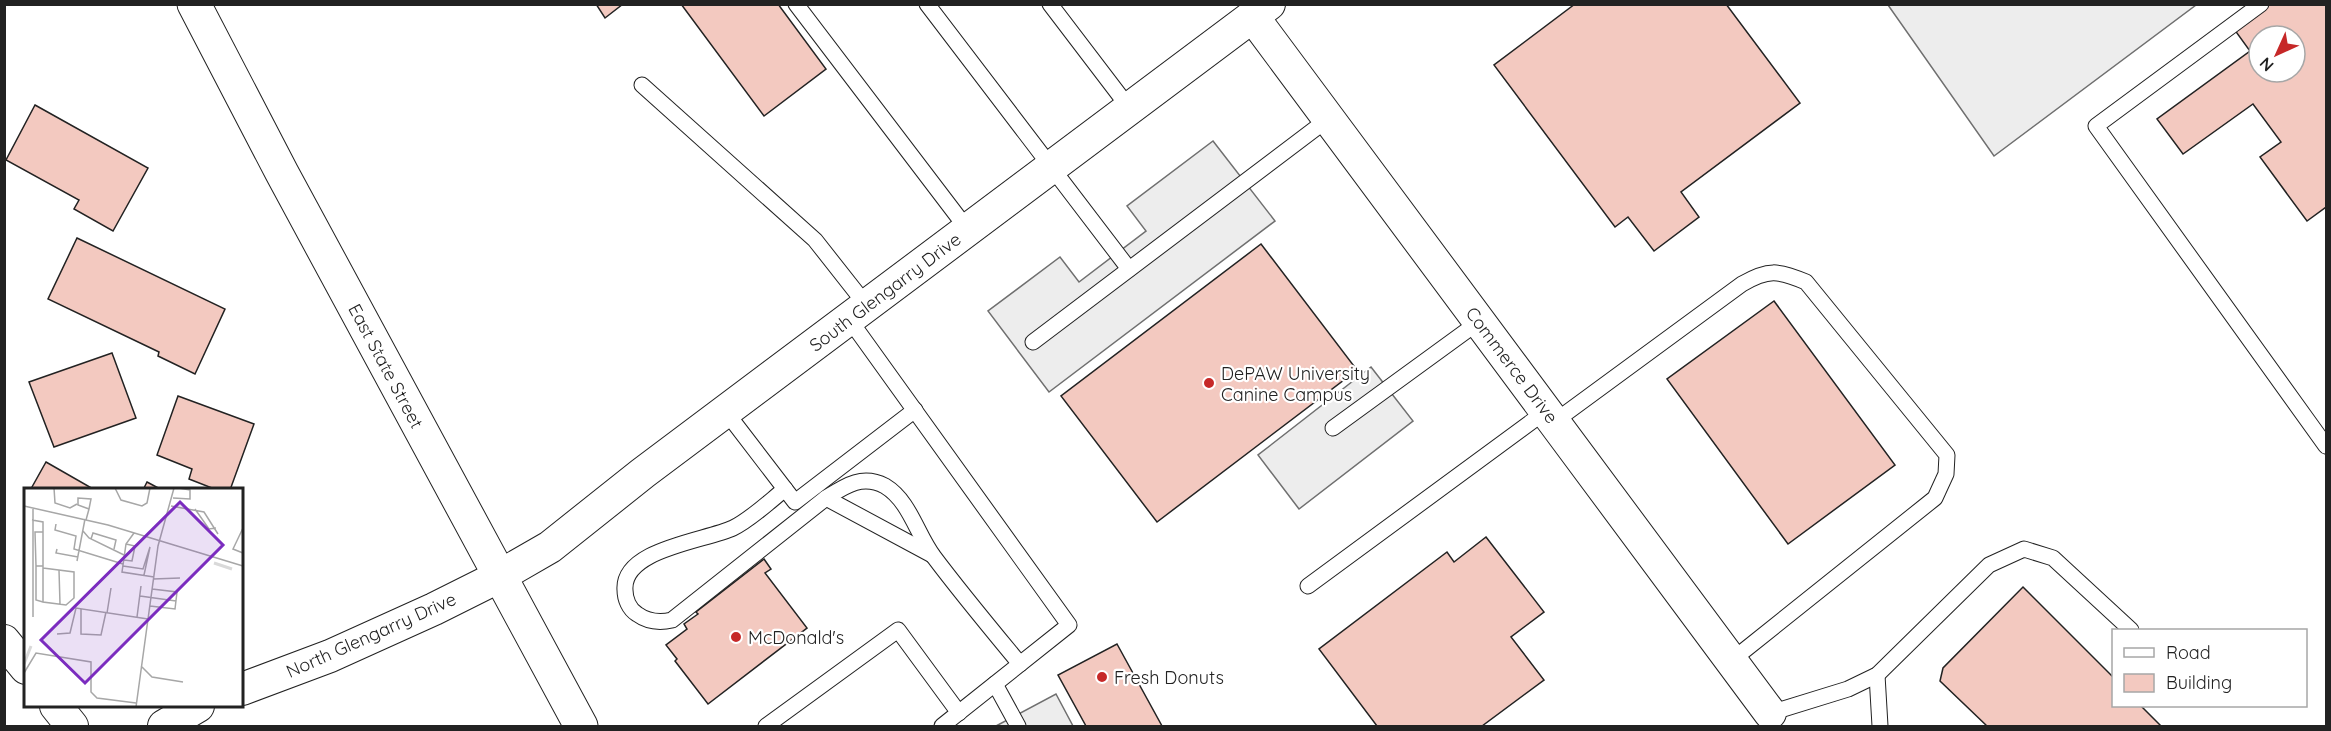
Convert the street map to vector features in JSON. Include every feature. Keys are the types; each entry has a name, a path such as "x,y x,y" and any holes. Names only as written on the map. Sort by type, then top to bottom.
{"main road":[{"name":"East State Street","path":"194,4 498,577 580,726"}],"street":[{"name":"South Glengarry Drive","path":"498,577 550,547 726,412 1261,11"},
{"name":"Commerce Drive","path":"1261,11 1328,119 1770,713"},
{"name":"North Glengarry Drive","path":"243,688 330,656 498,577"},
{"path":"4,641 24,666"},
{"path":"58,707 72,726"},
{"path":"164,726 195,707"}],"lane":[{"path":"796,4 968,230"},
{"path":"927,4 1129,269"},
{"path":"1050,4 1130,109"},
{"path":"2261,4 2096,126 2326,446"},
{"path":"642,85 815,240 915,410 1068,625 942,726"},
{"path":"1033,342 1328,119"},
{"path":"1308,586 1742,284 1760,273 1786,273 1806,282 1947,455 1946,474 1935,498 1731,661"},
{"path":"1334,428 1479,321"},
{"path":"726,412 795,502 915,410"},
{"path":"785,489 735,527 654,553 628,571 625,593 634,613 646,620 659,622 672,620 826,498 852,482 873,482 895,494 932,555 1020,664"},
{"path":"826,498 932,555"},
{"path":"1770,713 1848,689 1877,675 1989,565 2024,549 2054,558 2130,629"},
{"path":"766,726 897,630 958,713"},
{"path":"1877,675 1880,726"},
{"path":"995,684 1018,726"}],"shaded area":[{"path":"1888,5 2196,5 1994,156"},
{"path":"1213,141 1275,221 1049,392 988,311 1060,257 1079,282 1146,231 1127,206"},
{"path":"1371,367 1413,421 1299,509 1258,455"},
{"path":"1056,694 1073,726 996,726"}],"building":[{"path":"596,4 623,4 605,18"},
{"path":"681,4 778,4 826,69 764,116"},
{"path":"1575,4 1726,4 1800,103 1681,192 1699,217 1654,251 1628,217 1615,227 1494,65"},
{"path":"2267,4 2326,4 2326,207 2307,221 2260,157 2281,142 2253,104 2183,154 2157,119 2247,53 2247,84 2307,84 2307,24 2247,24 2247,47 2234,29"},
{"path":"35,105 148,168 113,231 74,209 79,200 6,160"},
{"path":"77,238 225,309 195,374 158,356 159,352 48,299"},
{"name":"DePAW University Canine Campus","path":"1261,244 1357,370 1157,522 1061,396"},
{"path":"1774,301 1895,465 1788,544 1667,379"},
{"path":"112,353 136,418 54,447 29,382"},
{"path":"178,396 254,424 231,488 212,488 189,479 192,469 157,455"},
{"path":"46,462 92,488 33,488"},
{"path":"147,482 158,488 144,488"},
{"path":"1486,537 1544,612 1511,637 1544,680 1482,726 1377,726 1319,649 1447,552 1454,562"},
{"name":"McDonald's","path":"764,559 771,569 765,573 807,628 708,704 675,661 677,659 666,645 687,629 684,624 698,614 696,612"},
{"path":"2023,587 2112,676 2112,707 2142,707 2161,726 1987,726 1940,681 1943,668"},
{"path":"1117,644 1162,726 1086,726 1058,675"}],"place":[{"name":"DePAW University Canine Campus","path":"1209,383"},
{"name":"McDonald's","path":"736,637"},
{"name":"Fresh Donuts","path":"1102,677"}]}
